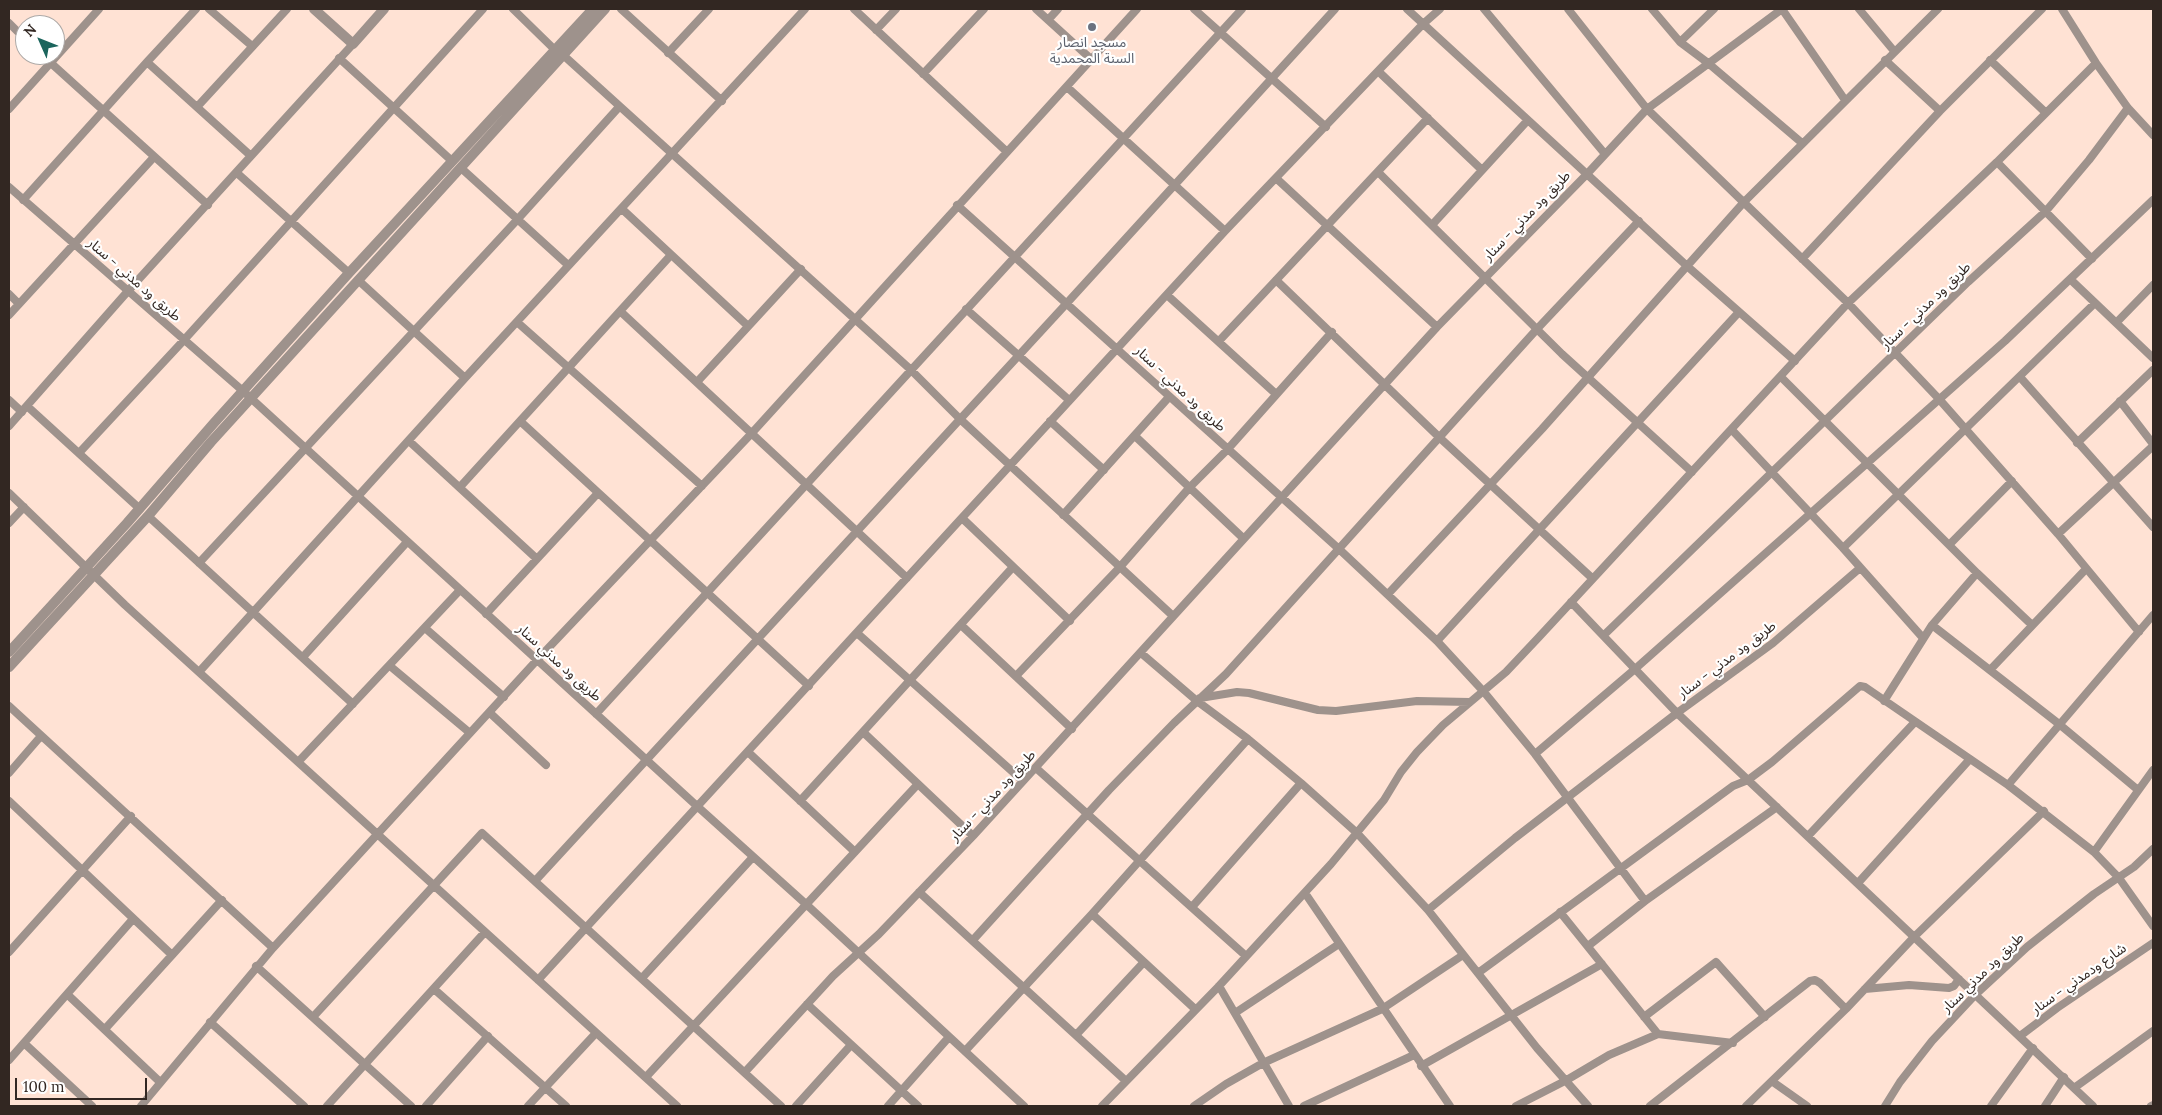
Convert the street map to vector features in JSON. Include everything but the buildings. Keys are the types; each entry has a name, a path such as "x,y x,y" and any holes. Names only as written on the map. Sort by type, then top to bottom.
{"street":[{"path":"65,46 99,9"},
{"path":"24,200 146,62 196,9"},
{"path":"209,9 252,46"},
{"path":"197,107 287,9"},
{"path":"314,9 352,44"},
{"path":"9,426 128,291 384,9"},
{"path":"79,453 184,340 483,9"},
{"path":"513,9 558,52 910,369 960,420 1173,616"},
{"path":"247,394 358,280 558,52 593,9"},
{"path":"558,52 605,9"},
{"path":"621,9 722,101"},
{"path":"668,53 709,9"},
{"path":"200,672 465,378 805,9"},
{"path":"854,9 1006,152"},
{"path":"876,30 896,9"},
{"path":"923,74 984,9"},
{"path":"1036,9 1091,60"},
{"path":"1048,20 1058,9"},
{"path":"141,1106 256,966 537,660 750,434 1137,9"},
{"path":"1194,9 1221,31 1326,127"},
{"path":"596,714 805,484 860,427 910,369 1014,258 1122,137 1242,9"},
{"path":"535,880 960,420 1335,9"},
{"name":"طريق ود مدني - سنار","path":"1407,9 1687,266 1795,361"},
{"name":"طريق ود مدني - سنار","path":"1440,9 1423,24 1277,179 1225,231 1118,348 1169,397 1339,549 1437,641 1484,692 1535,754 1645,901"},
{"path":"1484,9 1605,154"},
{"path":"1568,9 1647,108 1848,303 1939,399 2058,534 2139,632"},
{"path":"1653,9 1680,42 1708,63 1802,143"},
{"path":"1680,42 1714,9"},
{"name":"طريق ود مدني - سنار","path":"745,1072 833,976 859,953 973,836 1437,327 1587,174 1647,108 1782,9 1845,100"},
{"path":"1859,9 1894,51"},
{"path":"1388,594 1588,378 1744,202 1938,9"},
{"path":"1802,259 1940,111 2042,9"},
{"path":"2062,9 2096,63 2128,108 2153,134"},
{"path":"339,58 568,266"},
{"path":"1885,60 1940,111"},
{"path":"1990,60 2045,112"},
{"path":"146,62 251,156"},
{"path":"1102,1106 1219,986 1305,893 1384,800 1401,772 1417,752 1443,725 1484,692 1571,602 1848,303 1997,162 2096,63"},
{"path":"9,109 47,65"},
{"path":"53,65 208,205"},
{"path":"1378,71 1482,170"},
{"path":"1067,87 1225,231"},
{"path":"199,563 517,220 619,106"},
{"name":"طريق ود مدني - سنار","path":"1604,636 1968,282 2046,210 2089,160 2128,108"},
{"path":"1219,341 1428,118"},
{"path":"1432,225 1528,120"},
{"path":"9,315 154,157"},
{"path":"1997,162 2092,259"},
{"path":"9,667 91,570 247,394 349,273 457,165"},
{"name":"طريق ود مدني - سنار","path":"1378,172 1588,378 1692,472"},
{"path":"236,173 349,273"},
{"path":"1277,179 1437,327"},
{"name":"طريق ود مدني - سنار","path":"9,187 247,394"},
{"path":"1535,754 1635,669 1939,399 2092,259 2153,200"},
{"path":"538,980 1118,348 1014,258 957,205"},
{"path":"622,209 748,326"},
{"path":"973,940 1087,814 1198,699 1226,674 1537,329 1639,221"},
{"path":"460,487 671,255"},
{"path":"697,382 801,269"},
{"path":"2070,279 2153,358"},
{"path":"358,280 465,378"},
{"path":"1276,280 1440,438 1592,578"},
{"path":"2117,322 2153,285"},
{"path":"9,294 19,304"},
{"path":"1167,295 1276,394"},
{"path":"1843,548 2095,303"},
{"path":"966,309 1069,400"},
{"path":"620,311 750,434 907,578"},
{"path":"1437,641 1636,421 1739,312"},
{"path":"517,322 702,486"},
{"path":"1016,676 1120,567 1190,487 1227,450 1332,332"},
{"path":"2077,443 2153,370"},
{"path":"1781,377 1866,464 2032,625"},
{"path":"2020,378 2077,443 2115,482 2153,527"},
{"name":"طريق ود مدني سنار","path":"247,394 304,449 807,905 1024,1106"},
{"path":"1063,515 1169,397"},
{"path":"9,400 24,409 79,453 353,704"},
{"path":"2058,534 2153,445 2120,401"},
{"path":"520,421 808,686"},
{"path":"1050,421 1104,470"},
{"path":"1732,430 1843,548 1923,638"},
{"path":"1135,436 1244,538"},
{"path":"409,441 536,559"},
{"path":"1950,545 2012,481"},
{"path":"9,493 200,672 677,1106"},
{"path":"486,614 598,493"},
{"path":"9,523 24,507"},
{"path":"962,518 1070,621"},
{"path":"303,657 408,542"},
{"path":"800,801 1013,567"},
{"name":"طريق ود مدني - سنار","path":"1428,910 1568,797 1772,643 1860,568"},
{"path":"1990,670 2086,569"},
{"path":"9,652 91,570"},
{"path":"1884,701 1932,624 1977,573"},
{"path":"299,761 460,590"},
{"name":"طريق ود مدني - سنار","path":"1571,602 1677,713 2093,1106"},
{"path":"2008,785 2139,632 2150,623 2153,615"},
{"path":"1932,624 2059,724 2138,790"},
{"path":"961,625 1072,729"},
{"path":"425,628 504,697"},
{"path":"858,633 1023,781"},
{"path":"1141,653 1301,783 1357,833 1428,910 1511,1016 1588,1106"},
{"path":"390,666 470,733"},
{"path":"1478,973 1733,786 1748,780 1772,762 1860,686 1865,687 2008,785 2094,852 2119,878 2153,926"},
{"path":"1198,699 1237,692 1249,693 1290,701 1318,710 1336,711 1417,701 1470,702"},
{"path":"9,706 273,948"},
{"path":"490,713 546,765"},
{"path":"1808,836 1914,722"},
{"path":"863,732 973,836"},
{"path":"9,773 41,736"},
{"path":"965,1051 1092,914 1248,739"},
{"path":"748,752 855,852"},
{"path":"1858,883 1970,759"},
{"path":"1036,768 1246,956"},
{"path":"2094,852 2153,770"},
{"path":"1192,907 1301,783"},
{"path":"646,1077 918,784"},
{"path":"9,801 172,954"},
{"path":"1588,946 1645,901 1777,807"},
{"path":"1746,1106 1846,1009 1915,936 2044,812"},
{"path":"9,952 131,816"},
{"path":"312,1017 482,833 781,1106"},
{"path":"2119,878 2153,849"},
{"path":"642,978 753,857"},
{"name":"طريق ود مدني سنار","path":"1885,1106 1900,1082 1932,1041 1975,994 2042,935 2094,894 2119,878"},
{"path":"919,892 1126,1081"},
{"path":"1305,893 1382,1009 1450,1106"},
{"path":"104,1029 222,900"},
{"path":"1560,912 1658,1034"},
{"path":"1092,914 1195,1009"},
{"path":"9,1060 133,919"},
{"path":"327,1106 485,932"},
{"name":"شارع ودمدني - سنار","path":"2020,1036 2057,1008 2153,943"},
{"path":"1235,1012 1339,944"},
{"path":"1194,1106 1226,1084 1263,1063 1382,1009 1463,955"},
{"path":"1076,1035 1144,962"},
{"path":"1644,1017 1716,962 1765,1017"},
{"path":"1422,1066 1602,964"},
{"path":"256,966 411,1106"},
{"path":"1865,989 1909,985 1949,988 1954,986 1959,979"},
{"path":"1650,1106 1810,981 1815,980 1846,1009"},
{"path":"1219,986 1289,1106"},
{"path":"434,989 566,1106"},
{"path":"68,994 160,1082"},
{"path":"807,1004 918,1106"},
{"path":"210,1022 304,1106"},
{"path":"2074,1088 2153,1031"},
{"path":"528,1106 596,1033"},
{"path":"1516,1106 1566,1081 1609,1055 1658,1034 1733,1043"},
{"path":"426,1106 488,1036"},
{"path":"888,1106 949,1037"},
{"path":"24,1043 92,1106"},
{"path":"796,1106 851,1045"},
{"path":"1991,1106 2033,1048"},
{"path":"1304,1106 1414,1055"},
{"path":"2045,1106 2064,1077"},
{"path":"1772,1082 1807,1106"}],"place":[{"name":"مسجد انصار السنة المحمدية","path":"1092,27"}]}
